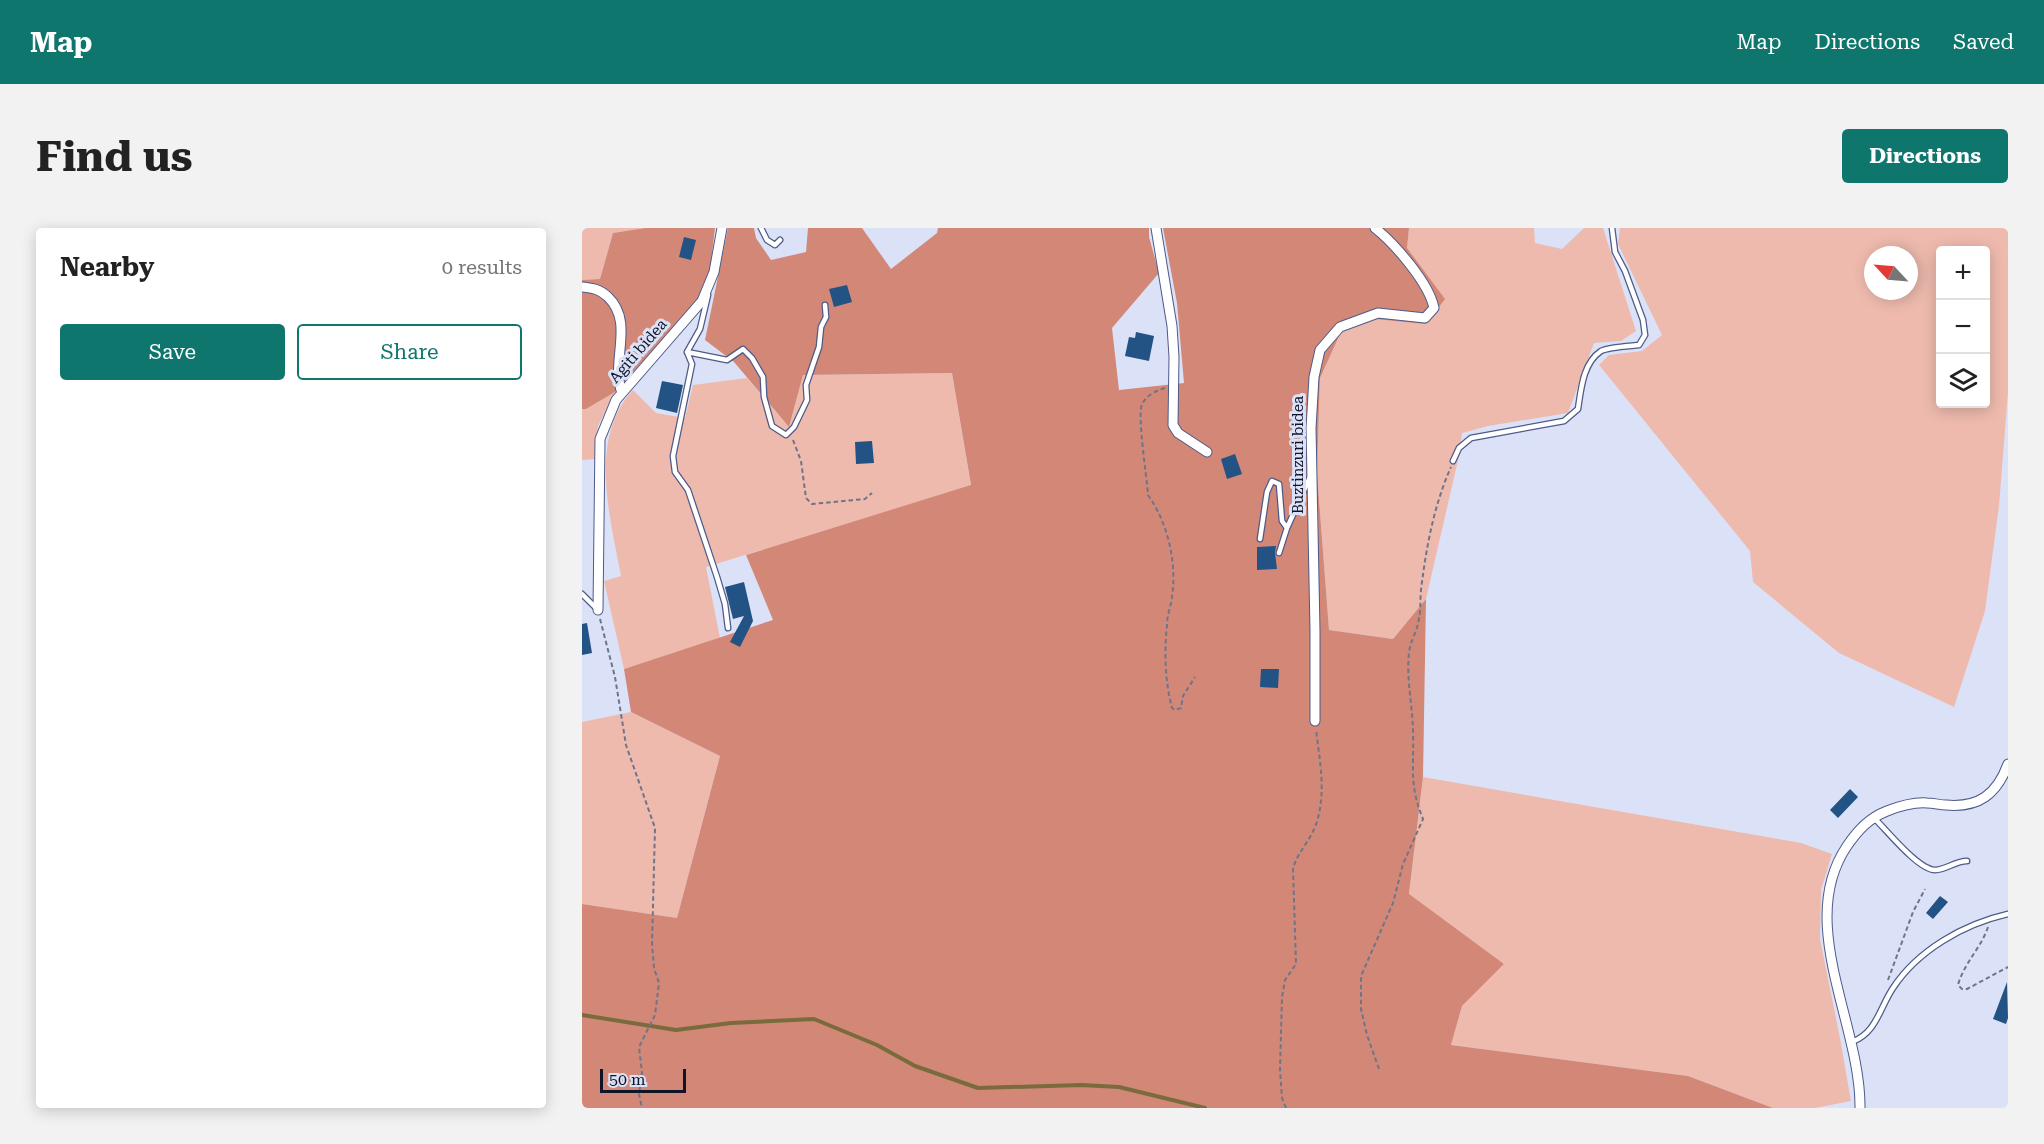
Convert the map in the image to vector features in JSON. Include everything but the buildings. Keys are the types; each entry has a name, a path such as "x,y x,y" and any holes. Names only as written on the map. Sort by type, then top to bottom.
{"street":[{"name":"Agiti bidea","path":"598,610 600,439 616,400 702,301 714,272 722,228"},
{"path":"1156,228 1172,326 1173,425 1178,433 1208,452"},
{"name":"Buztinzuri bidea","path":"1315,721 1316,631 1311,428 1314,377 1320,350 1340,327 1378,313 1425,318 1434,308 1432,295 1391,240 1376,228"},
{"path":"582,288 593,288 605,294 615,304 621,318 622,333 617,376 622,393"},
{"path":"1860,1108 1852,1042 1830,947 1827,906 1833,872 1855,834 1874,817 1914,803 1947,805 1980,800 1995,789 2008,764"}],"lane":[{"path":"761,228 767,240 775,245 780,240"},
{"path":"1453,461 1459,448 1471,438 1564,421 1578,409 1581,389 1591,361 1602,350 1639,345 1645,335 1643,320 1625,271 1615,252 1612,228"},
{"path":"687,352 700,329 710,284"},
{"path":"687,352 727,360 743,349 752,358 763,377 764,396 772,426 786,435 801,416 807,400 806,385 819,347 821,327 826,317 825,304"},
{"path":"687,352 692,364 673,456 675,472 688,490 717,577 728,628"},
{"path":"1279,553 1287,528 1312,472"},
{"path":"1260,539 1267,492 1272,481 1279,483 1282,521 1287,528"},
{"path":"582,594 598,610"},
{"path":"1874,817 1913,858 1927,869 1935,870 1959,861 1967,861"},
{"path":"1852,1042 1863,1038 1870,1031 1904,973 1919,959 1959,932 1988,918 2008,914"}],"path":[{"path":"1173,385 1149,396 1143,403 1140,417 1148,495 1167,537 1173,564 1172,597 1167,622 1165,656 1172,708 1175,710 1181,708 1183,696 1195,677"},
{"path":"789,432 801,461 806,498 812,504 865,499 872,493"},
{"path":"1379,1069 1361,1009 1361,976 1393,903 1403,864 1423,819 1415,800 1412,774 1414,741 1413,707 1408,680 1409,650 1419,620 1421,589 1432,523 1453,461"},
{"path":"598,610 613,668 626,745 655,828 652,944 654,968 659,983 655,1015 639,1047 642,1073 639,1094 642,1108"},
{"path":"1286,1108 1282,1098 1280,1070 1282,997 1285,980 1296,964 1293,869 1295,861 1315,827 1323,792 1315,721"},
{"path":"1886,1001 1892,967 1913,912 1925,889"},
{"path":"1988,918 1986,934 1965,966 1958,985 1962,989 1967,989 2008,967"}],"shaded area":[{"path":"582,228 645,228 613,233 600,279 582,280"},
{"path":"645,228 715,228 710,270 699,299 615,392 586,409 582,409 582,280 600,279 613,233"},
{"path":"728,228 754,228 756,238 771,260 806,252 808,228 862,228 891,269 937,233 938,228 1149,228 1149,237 1159,273 1112,328 1119,390 1184,383 1177,303 1163,228 1409,228 1407,248 1445,299 1426,324 1375,319 1341,332 1320,378 1317,473 1329,630 1393,639 1426,599 1423,777 1409,894 1504,964 1462,1006 1451,1045 1688,1076 1773,1108 582,1108 582,904 677,918 720,756 631,712 624,669 773,620 746,555 971,485 952,373 803,375 789,427 734,362 705,340"},
{"path":"1409,228 1534,228 1535,243 1562,249 1584,228 1603,228 1636,331 1621,341 1594,343 1568,413 1488,426 1462,433 1459,456 1426,599 1393,639 1329,630 1317,473 1320,378 1341,332 1375,319 1407,248"},
{"path":"1620,228 2008,228 2008,392 1999,506 1985,611 1954,707 1839,653 1753,582 1750,551 1599,365 1609,355 1642,351 1662,335 1618,244"},
{"path":"952,373 971,486 706,567 720,638 624,669 604,581 621,576 608,504 606,479 611,431 619,409 633,390 656,413 685,418 693,385 747,378 789,427 803,375"},
{"path":"615,392 598,426 596,459 582,460 582,409 586,409"},
{"path":"631,712 720,756 677,918 582,904 582,722"},
{"path":"1423,777 1801,843 1832,854 1821,890 1820,939 1851,1101 1815,1108 1773,1108 1688,1076 1451,1045 1462,1006 1504,964 1409,895"}],"waterway":[{"path":"582,1015 676,1030 731,1023 814,1019 877,1045 915,1066 978,1088 1081,1085 1119,1087 1205,1108"}]}
